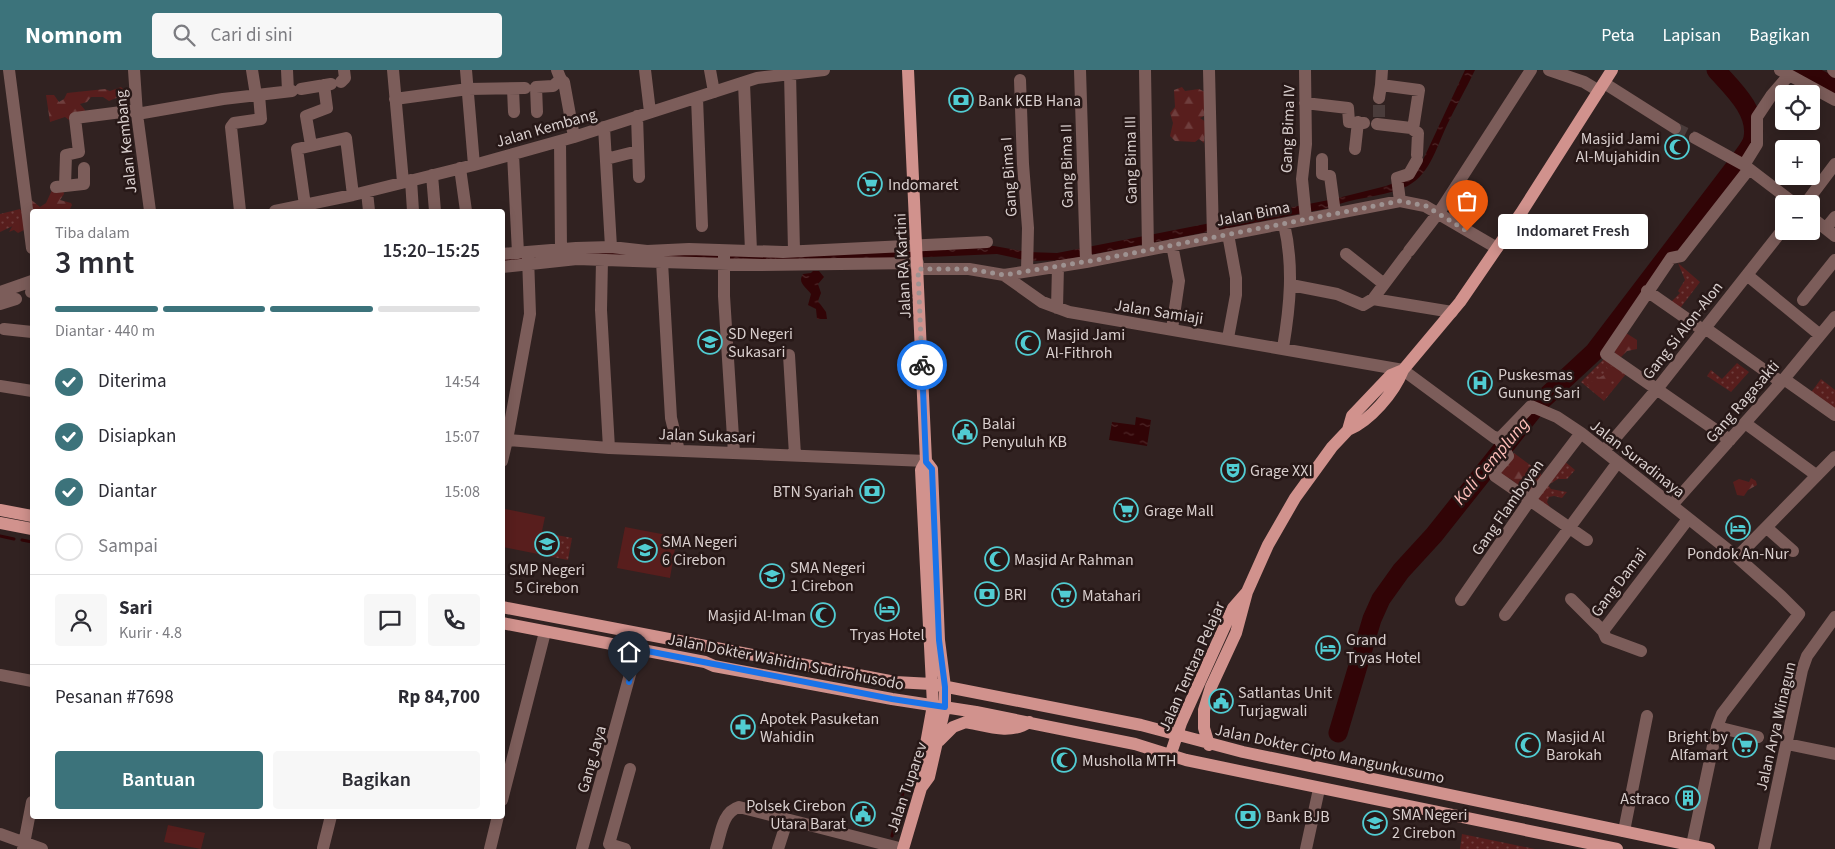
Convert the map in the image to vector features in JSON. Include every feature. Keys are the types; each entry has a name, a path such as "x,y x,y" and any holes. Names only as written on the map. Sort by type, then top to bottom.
{"main road":[{"name":"Jalan RA Kartini","path":"908,70 926,462 921,470 928,639 932,684 939,706"},
{"name":"Jalan Tentara Pelajar","path":"1170,756 1176,736 1218,640 1238,610 1268,545 1295,498 1332,447 1348,430 1352,416 1391,375 1403,370 1452,312 1497,248 1612,70"},
{"name":"Jalan RA Kartini","path":"926,462 932,469 939,640 945,687 939,706"},
{"path":"0,510 30,516"},
{"path":"0,523 30,529"},
{"name":"Jalan Dokter Wahidin Sudirohusodo","path":"505,608 895,682 932,684 945,687"},
{"name":"Jalan Tentara Pelajar","path":"1210,745 1204,728 1204,710 1211,687 1231,645 1238,610"},
{"name":"Jalan Dokter Wahidin Sudirohusodo","path":"505,624 892,699 939,706"},
{"path":"1218,640 1231,645"},
{"name":"Jalan Dokter Cipto Mangunkusumo","path":"945,687 1141,725 1210,745 1709,849"},
{"path":"921,788 920,777 939,706 1136,744 1170,756 1319,789 1617,849"},
{"name":"Jalan Tuparev","path":"903,849 921,788 929,778 939,741 939,706"},
{"path":"939,741 959,723 966,722 1010,730 1019,729 1029,722"},
{"path":"1567,839 1571,820"},
{"path":"1593,844 1597,826"}],"street":[{"path":"9,70 30,233"},
{"name":"Jalan Kembang","path":"134,70 137,112 150,209"},
{"path":"240,209 231,127 234,123 261,119 252,70"},
{"path":"287,70 294,91"},
{"path":"393,70 395,99 413,209"},
{"path":"466,70 474,165"},
{"path":"645,70 650,112"},
{"path":"710,70 714,92"},
{"name":"Jalan Kembang","path":"299,208 322,206 353,195 474,165 560,141 744,83 790,72 824,70"},
{"name":"Gang Bima II","path":"1080,70 1086,255"},
{"name":"Gang Bima III","path":"1146,70 1148,243"},
{"path":"1209,70 1213,235"},
{"name":"Gang Bima IV","path":"1305,70 1306,144 1302,180 1306,217"},
{"path":"1379,98 1382,70"},
{"path":"1291,285 1337,294 1362,305 1373,299 1438,213 1531,70"},
{"path":"1549,70 1601,87 1675,128"},
{"path":"787,256 790,72"},
{"path":"1730,440 1657,389 1653,389 1606,354 1671,258 1681,256 1745,166 1757,144 1757,117 1784,72 1835,100"},
{"name":"Gang Bima I","path":"1020,74 1028,261"},
{"path":"537,112 536,87 552,86 559,75 564,82 574,137"},
{"path":"84,168 84,184 60,186 66,155 79,152 75,118 137,112 294,91 335,80"},
{"path":"299,208 306,116 327,108 335,80"},
{"path":"744,83 751,251"},
{"path":"1381,85 1419,90 1413,129"},
{"path":"395,99 468,89 519,89 514,112"},
{"path":"697,98 702,226"},
{"path":"1306,103 1348,108 1349,121 1371,122 1413,129 1420,135 1417,157 1409,174 1397,178 1398,191"},
{"path":"637,116 639,176"},
{"path":"1355,149 1371,122"},
{"path":"604,127 617,253"},
{"path":"305,146 346,138 353,195"},
{"path":"1695,138 1730,156 1782,195"},
{"path":"560,141 561,249"},
{"path":"606,159 638,151"},
{"path":"505,448 530,314 526,257 513,154"},
{"path":"1322,159 1323,175 1330,176 1334,206"},
{"path":"1812,195 1835,164"},
{"path":"460,168 466,209"},
{"path":"432,175 435,209"},
{"name":"Jalan Bima","path":"1004,275 1028,261 1058,266 1086,255 1148,243 1172,245 1213,235 1284,224 1334,206 1398,191 1497,248"},
{"path":"367,192 369,209"},
{"path":"1820,224 1830,232 1835,217"},
{"path":"1283,348 1291,285 1290,247 1284,224"},
{"path":"1228,234 1236,278 1236,295 1228,338"},
{"name":"Gang Si Alon-Alon","path":"1604,451 1657,389 1775,239"},
{"path":"505,254 526,257 617,253 662,257 918,257 987,242"},
{"path":"1172,245 1179,281 1172,329"},
{"path":"505,266 526,257 561,249 602,260 617,253"},
{"path":"724,256 751,251 787,256 918,257"},
{"path":"1346,254 1384,284"},
{"path":"724,256 734,453"},
{"path":"662,257 671,418 679,451"},
{"name":"Jalan Samiaji","path":"918,257 1004,275 1042,302 1057,308 1403,370"},
{"path":"602,260 601,310 609,448"},
{"path":"1803,300 1835,260"},
{"path":"1057,308 1058,266"},
{"path":"1747,275 1820,335"},
{"path":"1647,291 1835,415"},
{"path":"0,292 27,292"},
{"path":"0,304 27,292"},
{"path":"1373,299 1452,312"},
{"name":"Gang Ragasakti","path":"1672,505 1783,380 1835,317"},
{"path":"4,329 30,332"},
{"path":"789,355 796,455"},
{"path":"1403,370 1502,445"},
{"path":"0,386 30,391"},
{"name":"Jalan Suradinaya","path":"1530,500 1494,474 1507,458 1502,445 1529,406 1538,408 1581,433 1736,557 1781,596 1798,614 1722,714 1717,727"},
{"path":"1745,423 1816,475"},
{"name":"Gang Flamboyan","path":"1461,600 1530,500 1581,433"},
{"name":"Jalan Sukasari","path":"507,440 609,448 926,462"},
{"path":"1736,557 1767,528 1835,457"},
{"path":"1505,615 1568,526 1618,462"},
{"path":"1530,500 1586,540"},
{"name":"Gang Damai","path":"1571,599 1603,631 1688,519"},
{"path":"1767,528 1793,551"},
{"name":"Jalan Arya Winagun","path":"1764,849 1802,670 1808,656 1833,623"},
{"path":"1603,631 1606,638 1641,651"},
{"path":"506,775 545,632"},
{"name":"Gang Jaya","path":"582,849 637,649"},
{"path":"0,675 30,682"},
{"path":"1624,831 1647,716"},
{"path":"1692,845 1717,727 1758,736"},
{"path":"1787,744 1835,754"},
{"path":"619,848 609,844 630,769"},
{"path":"1306,849 1319,789"},
{"path":"716,849 726,817 739,807 787,821 903,849"},
{"path":"23,846 30,812"},
{"path":"323,848 330,819"},
{"path":"490,849 497,819"},
{"path":"778,849 787,821"},
{"path":"0,834 23,846 42,849"}],"green space":[{"path":"121,87 124,90 121,96 109,101 103,97 91,97 87,102 80,104 85,110 84,113 69,120 65,117 50,122 46,95 54,95 59,102 64,99 67,93 105,89 110,91"},
{"path":"1182,87 1185,91 1199,89 1205,92 1204,116 1200,118 1206,122 1204,143 1199,139 1195,142 1175,141 1170,136 1173,123 1170,113 1175,107 1174,90"},
{"path":"63,189 64,194 60,200 71,203 70,209 30,209 30,216 24,230 18,233 14,230 9,232 14,223 26,215 29,198 40,207 46,203 52,190"},
{"path":"20,209 25,215 13,226 0,232 0,214"},
{"path":"1678,263 1700,282 1678,311 1649,291 1654,289 1670,303 1680,293 1678,291 1685,280"},
{"path":"1626,333 1637,340 1637,349 1627,351 1621,357 1615,355 1614,347"},
{"path":"1605,358 1626,374 1604,401 1581,382"},
{"path":"1737,363 1749,372 1731,392 1707,376 1711,370 1722,379"},
{"path":"1608,364 1621,371 1622,376 1616,382 1614,380 1611,381 1608,394 1601,391 1599,395 1587,384 1604,375 1612,377 1606,366"},
{"path":"1821,379 1835,390 1835,411 1809,395"},
{"path":"1514,453 1541,473 1541,477 1531,491 1519,486 1509,478 1507,479 1498,471"},
{"path":"1563,460 1575,470 1567,479 1558,479 1548,485 1551,489 1567,492 1562,498 1549,497 1547,502 1552,511 1538,503 1537,495"},
{"path":"1751,478 1756,481 1757,485 1748,490 1744,496 1737,495 1733,482 1739,479 1749,482"},
{"path":"505,509 545,517 542,531 547,532 543,555 505,547"},
{"path":"625,527 677,537 670,578 617,568"},
{"path":"551,534 572,538 568,560 547,556"},
{"path":"168,825 205,833 201,849 164,842"},
{"path":"1462,834 1535,849 1460,849"}],"water":[{"path":"1465,70 1475,70 1450,118 1431,161 1419,177 1403,188 1385,194 1338,204 1329,208 1064,260 1029,261 997,254 907,258 505,264 505,257 531,254 994,246 1028,252 1057,253 1334,199 1386,186 1407,178 1422,162"},
{"path":"819,271 824,277 818,284 821,293 818,301 826,312 827,319 817,319 816,309 808,305 811,294 803,285 801,277 803,274"},
{"path":"1136,417 1151,420 1147,446 1109,440 1112,422 1135,425"}],"waterway":[{"name":"Kali Cemplung","path":"1338,733 1372,619 1381,599 1401,571 1434,535 1538,404 1594,352 1750,146 1754,128 1748,109 1736,92 1716,70"},
{"name":"Kali Cemplung","path":"1800,70 1835,87"},
{"path":"0,536 14,539"},
{"path":"22,540 30,542"},
{"path":"901,801 904,789"},
{"path":"892,836 897,817"}],"tunnel":[{"path":"1379,98 1379,117"},
{"path":"1675,128 1695,138"}],"way so far":[{"path":"922,365 918,269 969,269 1004,275 1102,259 1400,201 1419,203 1426,206 1467,231"}],"place":[{"name":"Bank KEB Hana","path":"961,100"},
{"name":"Masjid Jami Al-Mujahidin","path":"1677,147"},
{"name":"Indomaret","path":"870,184"},
{"name":"Indomaret Fresh","path":"1467,231"},
{"name":"SD Negeri Sukasari","path":"710,342"},
{"name":"Masjid Jami Al-Fithroh","path":"1028,343"},
{"name":"Puskesmas Gunung Sari","path":"1480,383"},
{"name":"Balai Penyuluh KB","path":"965,432"},
{"name":"Grage XXI","path":"1233,470"},
{"name":"BTN Syariah","path":"872,491"},
{"name":"Grage Mall","path":"1126,510"},
{"name":"Pondok An-Nur","path":"1738,528"},
{"name":"SMP Negeri 5 Cirebon","path":"547,544"},
{"name":"SMA Negeri 6 Cirebon","path":"645,550"},
{"name":"Masjid Ar Rahman","path":"997,559"},
{"name":"SMA Negeri 1 Cirebon","path":"772,576"},
{"name":"BRI","path":"987,594"},
{"name":"Matahari","path":"1064,595"},
{"name":"Tryas Hotel","path":"887,609"},
{"name":"Masjid Al-Iman","path":"823,615"},
{"name":"Grand Tryas Hotel","path":"1328,648"},
{"name":"Satlantas Unit Turjagwali","path":"1221,701"},
{"name":"Apotek Pasuketan Wahidin","path":"743,727"},
{"name":"Masjid Al Barokah","path":"1528,745"},
{"name":"Bright by Alfamart","path":"1745,745"},
{"name":"Musholla MTH","path":"1064,760"},
{"name":"Astraco","path":"1688,798"},
{"name":"Polsek Cirebon Utara Barat","path":"863,814"},
{"name":"Bank BJB","path":"1248,816"},
{"name":"SMA Negeri 2 Cirebon","path":"1375,823"}],"route":[{"path":"629,682 637,649 705,662 714,666 945,707 945,687 939,640 932,469 926,462 922,365"}]}
